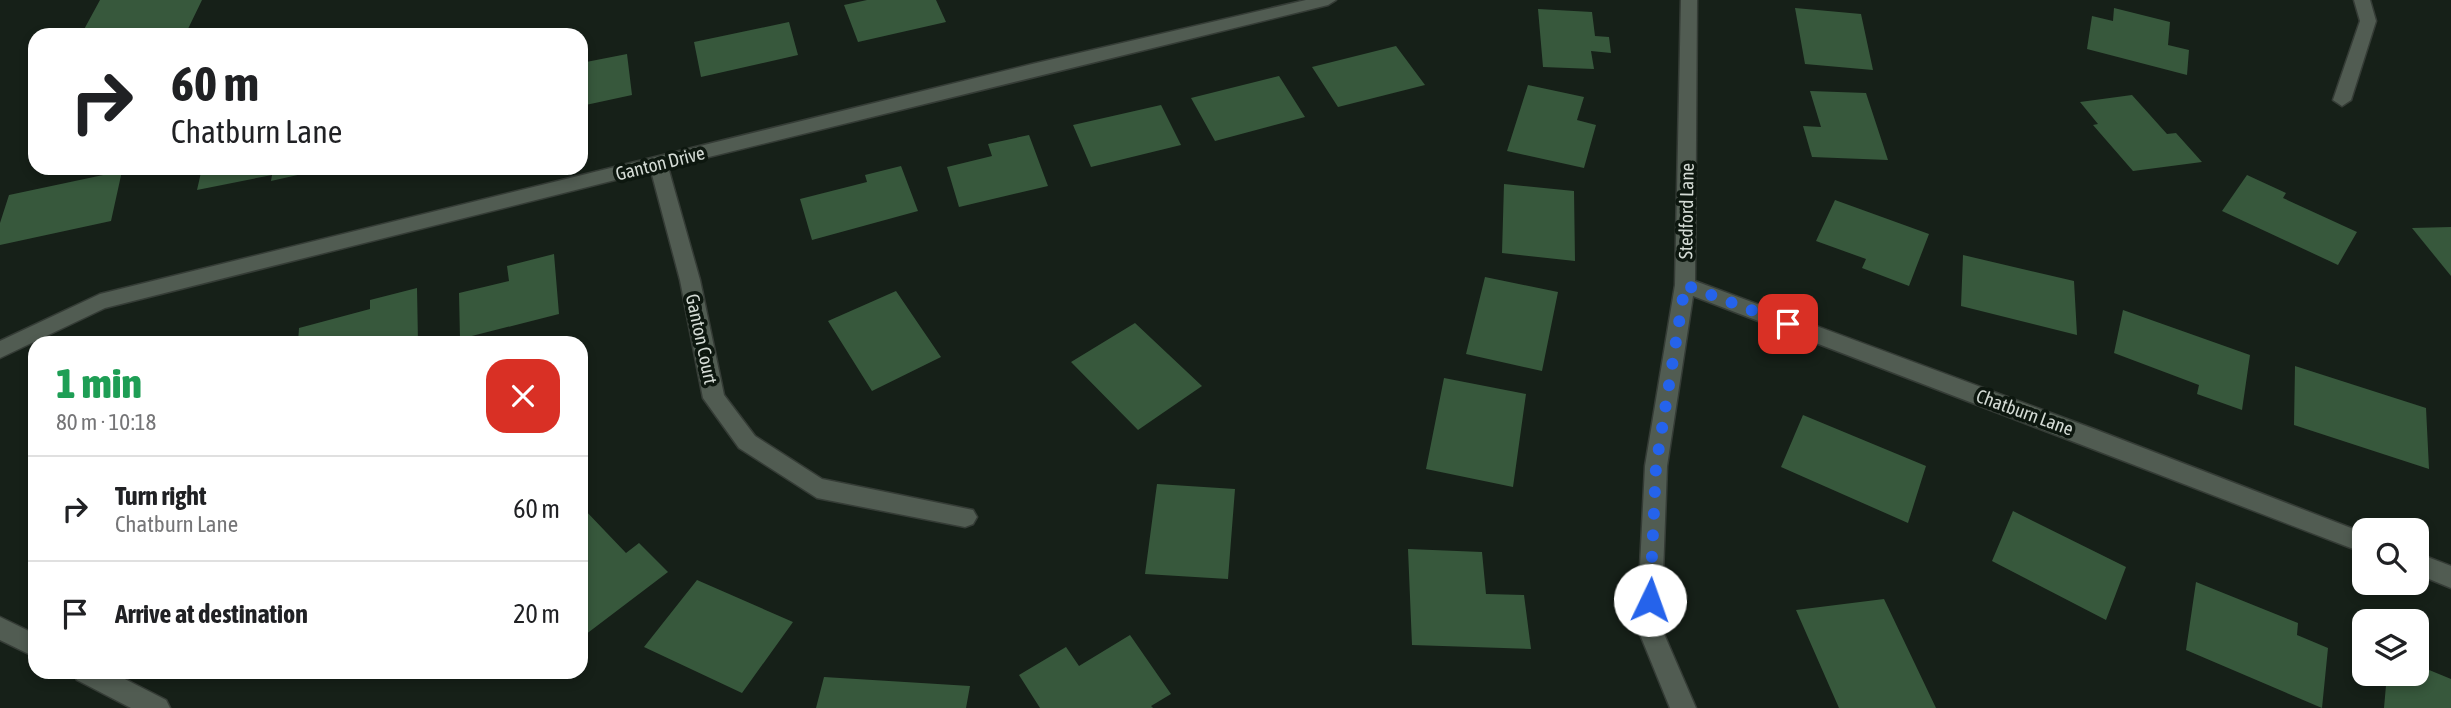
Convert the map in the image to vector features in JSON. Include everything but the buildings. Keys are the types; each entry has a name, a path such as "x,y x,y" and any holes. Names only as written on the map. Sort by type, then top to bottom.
{"street":[{"name":"Ganton Drive","path":"29,336 100,302 1328,0"},
{"name":"Stedford Lane","path":"1683,708 1649,627 1656,466 1685,285 1689,0"},
{"path":"2343,100 2368,21 2362,0"},
{"name":"Ganton Court","path":"658,163 690,280 715,398 747,442 817,488 965,517"},
{"name":"Chatburn Lane","path":"1685,285 2086,435 2352,538"},
{"name":"Ganton Drive","path":"0,350 28,337"},
{"path":"2429,569 2451,577"},
{"path":"0,628 28,642"},
{"path":"100,679 157,708"}],"route":[{"path":"1650,600 1656,466 1685,285 1788,324"}]}
